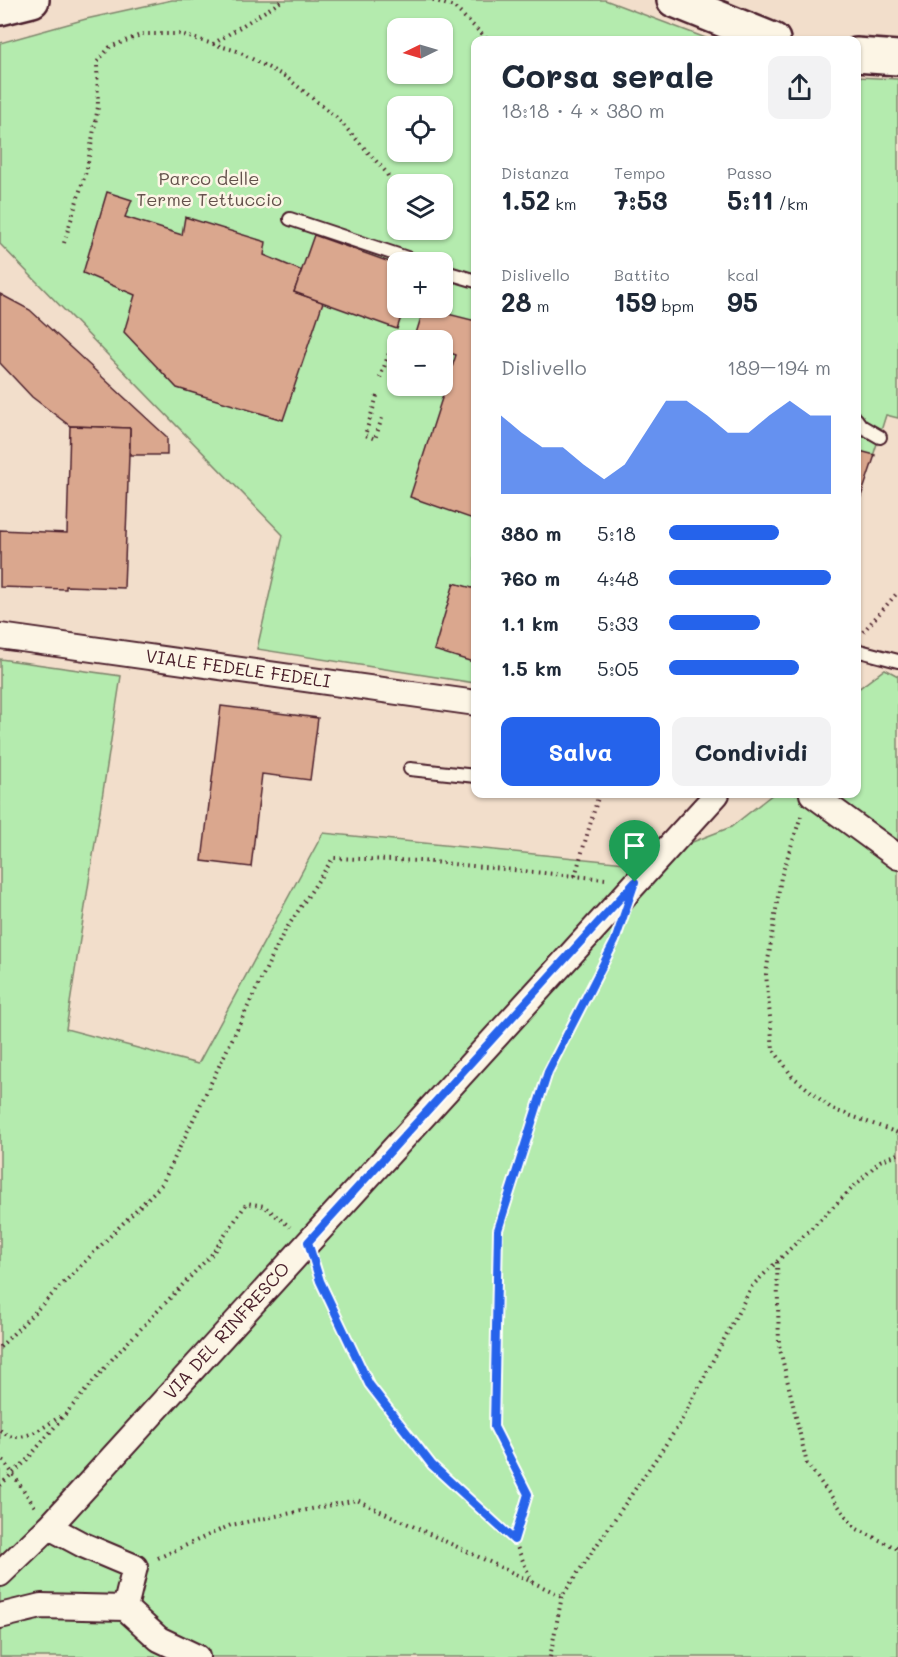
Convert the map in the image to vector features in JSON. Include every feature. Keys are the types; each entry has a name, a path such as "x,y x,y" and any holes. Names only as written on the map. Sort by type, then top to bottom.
{"main road":[{"path":"0,8 32,0"},
{"path":"674,0 763,36"},
{"path":"861,55 898,57"}],"street":[{"name":"VIALE FEDELE FEDELI","path":"0,636 471,702"},
{"name":"VIA DEL RINFRESCO","path":"0,1574 56,1519 713,798"},
{"path":"807,804 898,857"},
{"path":"56,1519 83,1545 135,1568 125,1608"},
{"path":"0,1616 41,1606 125,1608 159,1639 197,1657"}],"lane":[{"path":"290,219 388,252"},
{"path":"453,274 471,280"},
{"path":"861,426 880,437"},
{"path":"861,651 898,661"},
{"path":"410,769 471,775"}],"path":[{"path":"213,44 283,0"},
{"path":"433,0 454,8 485,36"},
{"path":"64,243 87,168 98,107 98,62 110,46 143,34 179,34 237,51 286,77 337,118 387,174"},
{"path":"380,378 387,358"},
{"path":"377,396 365,435 375,439 382,418"},
{"path":"861,634 898,592"},
{"path":"575,876 598,798"},
{"path":"807,804 781,877 766,974 773,1049 792,1076 832,1109 898,1133"},
{"path":"0,1347 162,1184 283,934 333,858 422,861 635,882"},
{"path":"514,1540 528,1494 494,1427 498,1230 548,1072 609,951"},
{"path":"549,1657 562,1596 679,1425 752,1286 880,1161 898,1154"},
{"path":"0,1485 25,1462 113,1358 212,1254 247,1203 264,1206 308,1242 320,1281 369,1384 432,1465 514,1540 532,1583"},
{"path":"777,1262 779,1345 807,1464 855,1528 898,1549"},
{"path":"0,1430 7,1436 20,1438 64,1414"},
{"path":"0,1455 56,1519"},
{"path":"135,1568 231,1525 357,1500 562,1596"}],"green space":[{"name":"Parco delle Terme Tettuccio","path":"172,0 605,0 700,36 471,36 471,682 257,649 283,535 0,244 0,43 86,19"},
{"path":"861,77 898,79 898,418 886,415 861,494"},
{"path":"0,659 121,676 66,1029 198,1064 323,833 636,864 731,827 768,798 861,798 861,687 885,669 898,676 898,1657 0,1657"}],"building":[{"path":"107,192 132,200 125,217 182,235 185,217 266,242 264,255 302,271 294,292 323,302 283,420 177,388 124,332 135,295 83,273"},
{"path":"314,235 387,261 387,318 401,318 397,329 294,292"},
{"path":"0,294 30,310 167,437 167,455 130,455 130,428 70,426 32,397 0,363"},
{"path":"453,315 471,320 471,518 410,497 443,396 453,396 453,364 456,355 453,354 453,330 417,330 421,318 453,318"},
{"path":"70,426 130,428 124,588 0,587 0,530 67,533"},
{"path":"861,451 875,455 861,496"},
{"path":"454,583 471,588 471,661 434,650"},
{"path":"221,706 318,718 310,780 262,774 251,867 202,861"}],"route":[{"path":"635,882 615,941 548,1072 498,1230 494,1427 528,1494 514,1540 432,1465 369,1384 320,1281 308,1242 635,882"}]}
